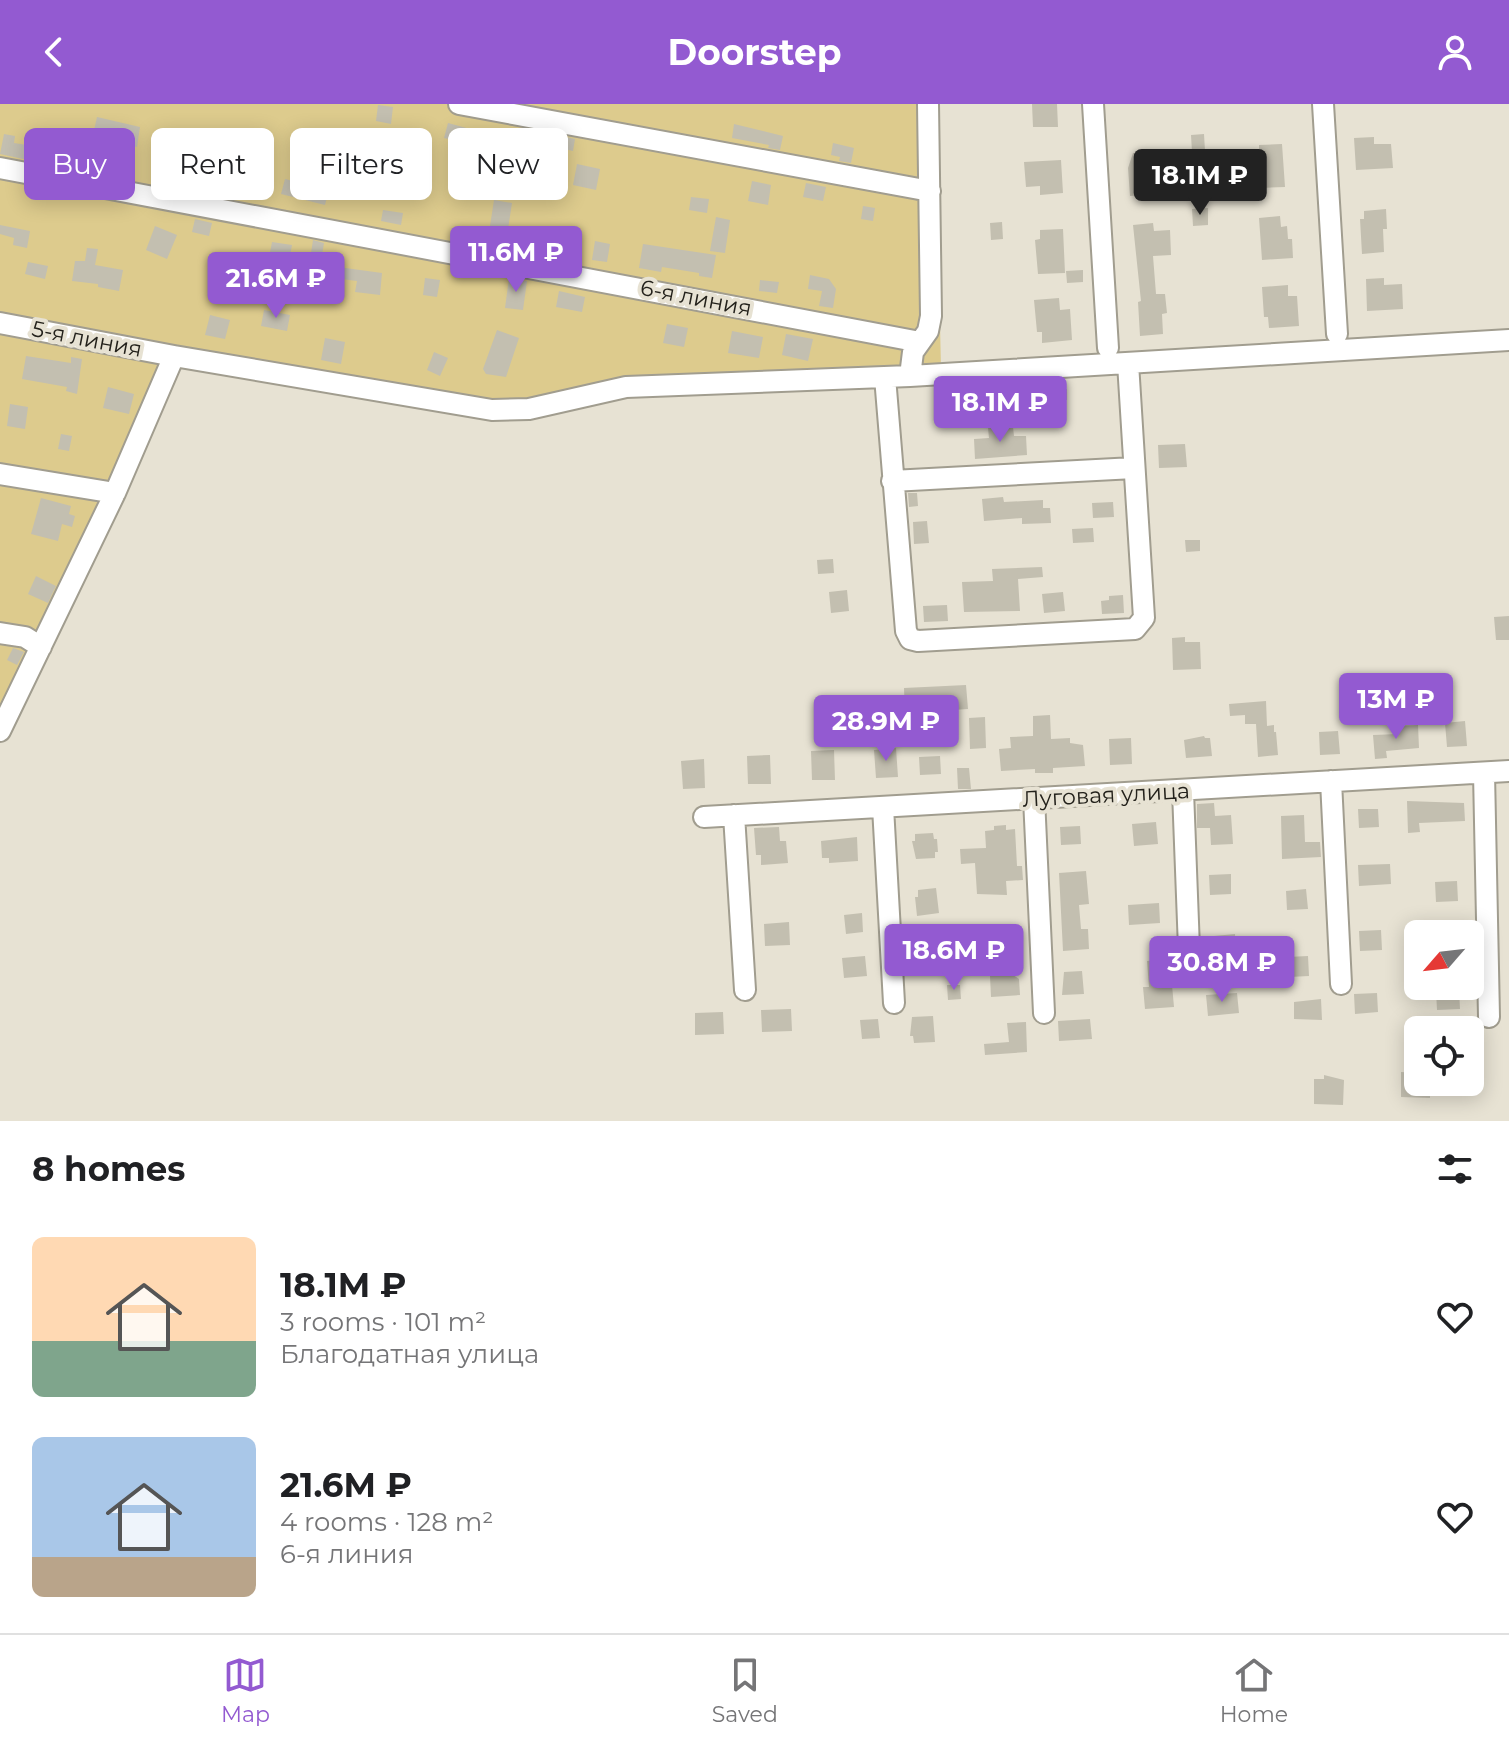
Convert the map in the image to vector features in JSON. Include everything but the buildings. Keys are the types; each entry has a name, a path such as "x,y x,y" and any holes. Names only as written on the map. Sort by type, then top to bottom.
{"street":[{"path":"459,104 930,191"},
{"path":"910,376 913,352 928,331 931,316 928,104"},
{"path":"1093,104 1108,348"},
{"path":"1323,104 1337,334"},
{"name":"6-я линия","path":"0,168 920,342"},
{"name":"5-я линия","path":"0,323 492,410 529,409 626,387 910,376 1509,340"},
{"path":"0,731 115,493 174,356"},
{"path":"885,377 906,631 910,639 934,641 1135,629 1141,625 1144,618 1128,363"},
{"path":"892,481 1134,468"},
{"path":"0,474 115,493"},
{"path":"0,633 25,637 41,647"},
{"name":"Луговая улица","path":"704,817 1509,771"},
{"path":"1484,773 1489,1017"},
{"path":"1331,781 1341,984"},
{"path":"1183,791 1190,975"},
{"path":"1034,798 1044,1013"},
{"path":"883,807 894,1003"},
{"path":"734,815 745,990"}],"shaded area":[{"path":"0,104 935,104 941,368 492,405 182,351 120,494 0,743"}]}
